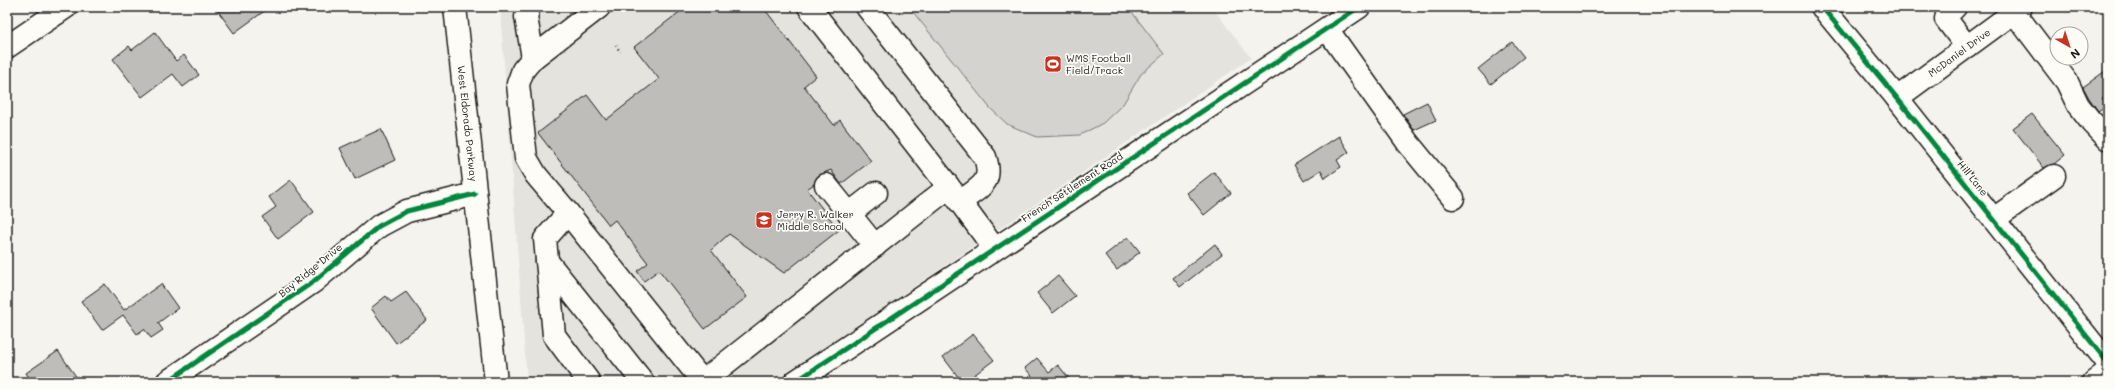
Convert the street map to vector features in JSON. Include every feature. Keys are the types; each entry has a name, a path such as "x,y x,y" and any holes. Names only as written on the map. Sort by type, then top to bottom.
{"street":[{"path":"7,47 66,7"},
{"name":"West Eldorado Parkway","path":"456,7 474,194 496,382"},
{"path":"529,7 526,16 532,58"},
{"path":"599,7 532,58 523,70 518,84 526,158 536,175 703,382 875,246 954,195 986,181 989,169 985,156 867,7"},
{"path":"809,7 994,248"},
{"name":"French Settlement Road","path":"795,382 994,248 1359,7"},
{"name":"Hill Lane","path":"1822,7 1897,98 2108,363"},
{"path":"1955,7 1947,15 1946,19 1967,47"},
{"path":"2018,10 2067,82 2086,114 2108,139"},
{"name":"McDaniel Drive","path":"1897,98 2018,10"},
{"path":"1327,29 1408,143 1453,198"},
{"path":"1994,219 2054,176"},
{"path":"826,185 875,246"},
{"path":"849,214 876,193"},
{"name":"Bay Ridge Drive","path":"167,382 313,282 379,226 407,211 474,194"},
{"path":"568,213 545,239 554,335 589,382"},
{"path":"547,261 643,382"},
{"path":"2094,382 2108,371"}],"path":[{"path":"616,45 620,52"}],"shaded area":[{"name":"Jerry R. Walker Middle School","path":"500,7 1212,7 1251,58 774,382 527,382"},
{"name":"WMS Football Field/Track","path":"909,7 1128,7 1164,54 1141,74 1123,104 1103,123 1080,135 1037,137 1007,124 990,108"}],"building":[{"path":"215,7 270,7 234,33"},
{"name":"Jerry R. Walker Middle School","path":"686,7 763,7 816,76 804,86 834,125 840,120 871,161 841,184 831,170 819,175 814,184 807,189 839,230 784,273 729,234 711,250 747,297 705,329 659,270 644,281 637,271 648,263 615,220 609,225 538,133 587,95 606,120 659,79 634,47"},
{"path":"155,32 176,61 184,55 199,75 183,87 173,74 142,97 113,59 129,46 132,50"},
{"path":"1512,42 1524,57 1491,84 1478,69"},
{"path":"2108,69 2108,94 2102,98 2107,105 2098,111 2083,87"},
{"path":"1427,102 1436,120 1414,130 1403,114"},
{"path":"2032,114 2065,155 2054,164 2044,168 2013,128"},
{"path":"381,129 395,160 355,179 340,148"},
{"path":"1339,136 1349,152 1337,160 1341,167 1325,178 1321,170 1304,181 1294,165"},
{"path":"1214,172 1231,193 1204,215 1187,193"},
{"path":"291,180 314,212 278,239 262,217 276,207 269,197"},
{"path":"1128,237 1140,252 1117,270 1105,255"},
{"path":"1215,244 1222,254 1180,287 1173,278"},
{"path":"1058,276 1075,296 1053,313 1037,293"},
{"path":"105,284 124,310 161,284 178,308 158,323 163,330 151,338 144,329 137,334 123,315 102,330 81,301"},
{"path":"406,292 427,320 396,343 371,308 386,296 391,302"},
{"path":"973,334 994,360 965,382 962,382 943,357"},
{"path":"58,351 80,382 32,382 26,373"},
{"path":"1037,358 1049,372 1058,365 1072,382 1037,382 1025,368"}],"cycle path":[{"path":"795,382 1359,7"},
{"path":"1822,7 1897,98 2108,363"},
{"path":"167,382 313,282 379,226 407,211 475,194"}],"place":[{"name":"WMS Football Field/Track","path":"1053,64"},
{"name":"Jerry R. Walker Middle School","path":"764,220"}]}
